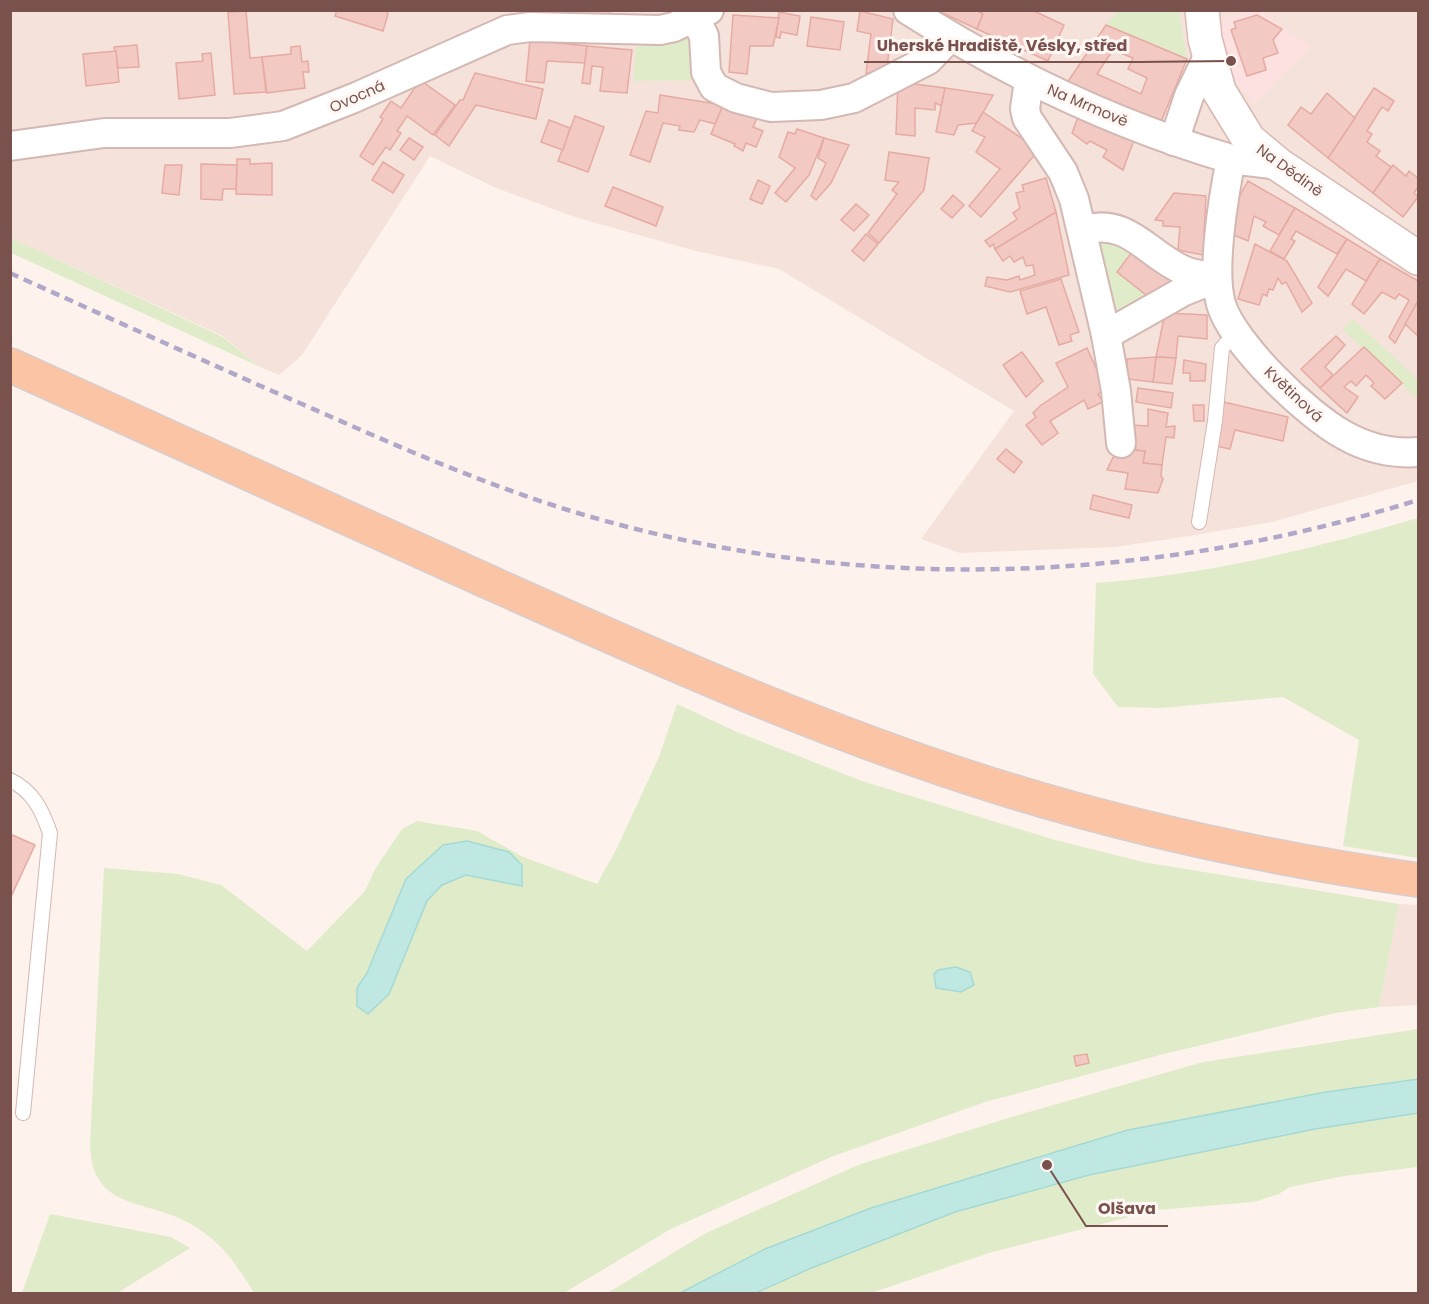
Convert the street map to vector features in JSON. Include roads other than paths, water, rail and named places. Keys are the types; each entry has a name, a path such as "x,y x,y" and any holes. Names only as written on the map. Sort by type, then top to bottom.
{"main road":[{"path":"10,365 598,631 705,677 909,758 1086,812 1216,845 1328,867 1419,880"}],"street":[{"name":"Na Mrmově","path":"908,10 950,37 1029,80 1174,141 1231,159"},
{"name":"Na Dědině","path":"1202,10 1209,55 1219,91 1249,140 1279,165 1419,258"},
{"path":"702,14 706,45 706,72 714,87 736,98 771,107 821,105 844,101 928,60 950,37"},
{"name":"Ovocná","path":"10,146 104,133 230,133 268,129 326,110 507,30 530,27 647,31 674,27 702,14"},
{"path":"1174,141 1190,96 1209,55"},
{"path":"1029,80 1025,109 1027,118 1069,184 1083,230 1116,391 1121,443"},
{"path":"1231,159 1279,165"},
{"name":"Květinová","path":"1231,159 1225,186 1217,278 1220,302 1236,333 1265,368 1316,416 1344,435 1372,448 1402,453 1419,452"},
{"path":"1083,230 1103,226 1120,229 1183,270 1217,278"},
{"path":"1106,335 1182,292 1217,278"}],"lane":[{"path":"1198,522 1215,421 1222,348 1236,333"},
{"path":"10,780 24,786 42,809 50,833 22,1113"}],"water":[{"path":"467,841 509,852 522,865 522,886 466,875 442,885 427,901 389,994 368,1014 357,1006 357,988 367,973 406,879 443,845"},
{"path":"956,967 970,972 974,985 961,992 936,988 934,974 938,970"},
{"path":"1418,1079 1418,1113 1315,1129 1089,1175 955,1212 809,1269 756,1293 680,1293 765,1249 871,1208 1128,1130 1326,1092"}],"railway":[{"path":"10,273 354,427 490,483 546,503 653,533 762,554 872,566 982,569 1093,564 1203,551 1311,529 1418,500"}],"place":[{"name":"Uherské Hradiště, Vésky, střed","path":"1231,61"},
{"name":"Olšava","path":"1047,1165"}]}
